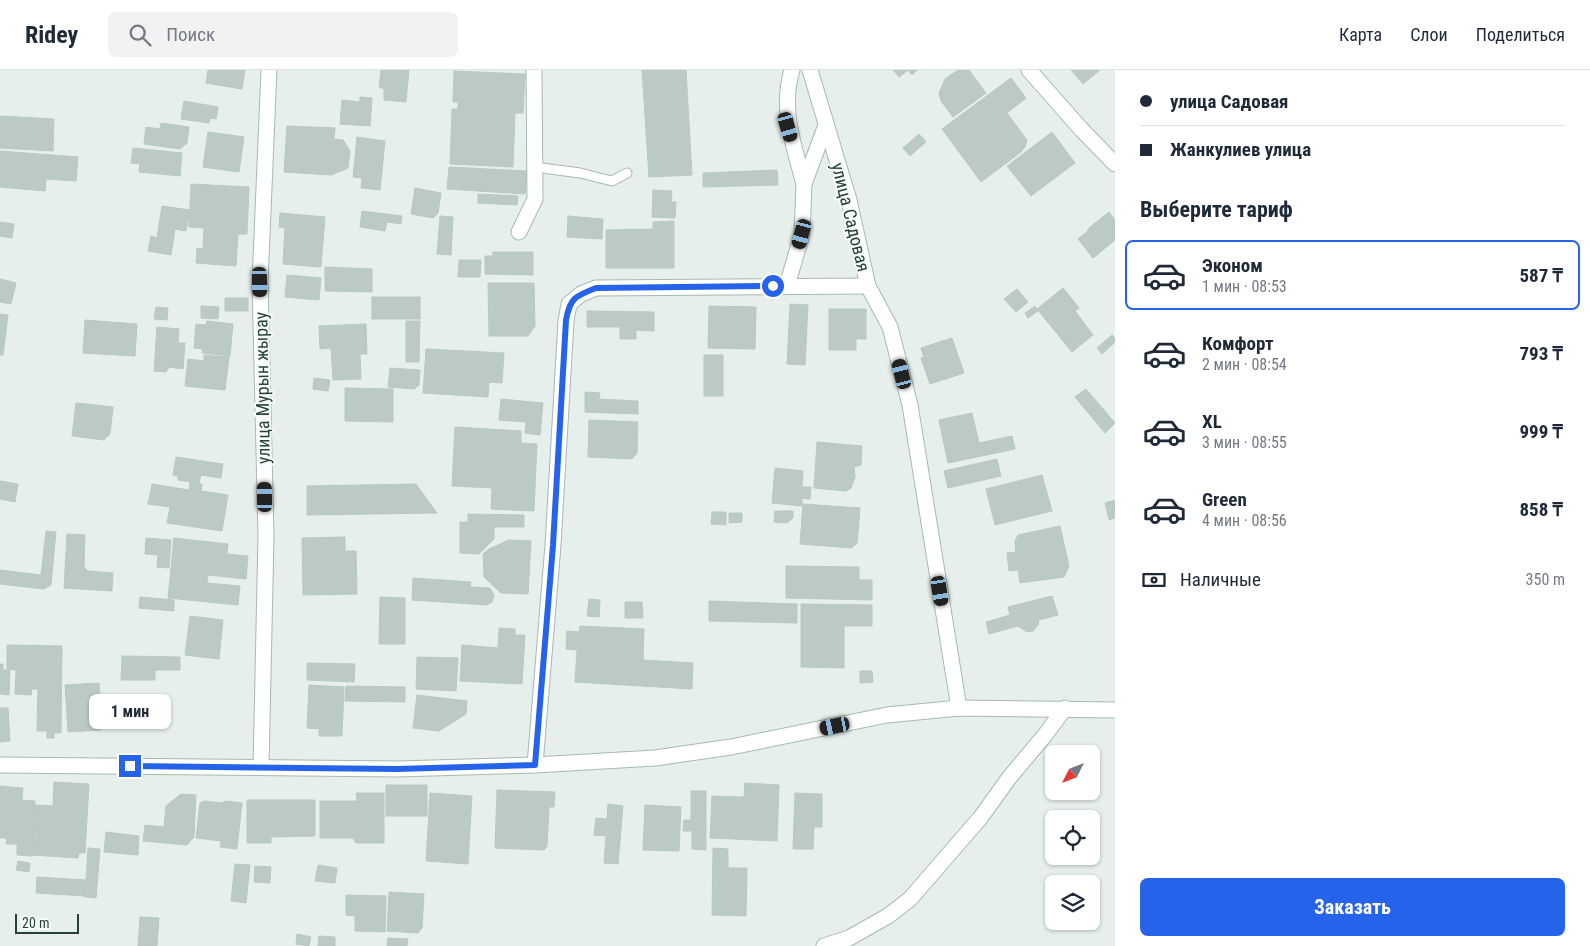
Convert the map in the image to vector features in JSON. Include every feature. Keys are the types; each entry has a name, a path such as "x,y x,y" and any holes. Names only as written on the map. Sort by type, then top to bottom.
{"street":[{"name":"улица Мурын жырау","path":"261,767 266,536 260,282 269,70"},
{"path":"519,232 536,199 534,70"},
{"path":"787,286 802,234 804,184 788,127 788,82 792,70"},
{"name":"улица Садовая","path":"535,765 553,545 566,320 569,304 581,294 596,288 868,286 849,200 810,70"},
{"path":"1029,70 1115,164"},
{"path":"804,184 826,125"},
{"path":"868,286 890,327 910,405 959,708"},
{"path":"0,765 397,769 535,765 654,758 731,747 886,715 959,708 1115,710"},
{"path":"824,946 849,938 888,916 910,899 981,817 1009,778 1065,708"}],"lane":[{"path":"535,167 580,173 612,181 627,173"}],"building":[{"path":"208,70 245,70 242,89 206,83"},
{"path":"381,70 409,70 406,102 384,100 384,89 379,87"},
{"path":"642,70 686,70 692,175 649,177"},
{"path":"893,70 908,70 899,77"},
{"path":"908,70 917,70 912,75"},
{"path":"958,70 969,70 986,93 953,117 941,101 939,93 945,79"},
{"path":"1071,70 1100,70 1083,84"},
{"path":"454,71 525,74 523,113 515,113 513,167 450,164 452,109 458,109 458,102 453,102"},
{"path":"1011,78 1026,98 1007,113 1027,140 1025,147 981,182 942,129"},
{"path":"360,97 372,98 370,126 340,124 342,100 360,102"},
{"path":"184,101 218,107 216,119 210,118 209,123 181,119"},
{"path":"0,116 54,119 53,151 0,148"},
{"path":"161,123 189,127 187,143 180,149 144,144 146,127 160,129"},
{"path":"287,126 335,128 334,139 343,140 350,151 348,168 331,175 284,172"},
{"path":"208,132 244,137 239,172 203,167"},
{"path":"1052,132 1075,163 1031,196 1007,166"},
{"path":"919,134 926,142 910,156 903,148"},
{"path":"357,137 385,141 380,190 361,188 362,178 353,177"},
{"path":"133,148 182,153 180,176 139,172 140,164 131,163"},
{"path":"0,151 78,157 76,181 46,179 45,191 0,187"},
{"path":"449,167 527,171 525,194 447,189"},
{"path":"777,170 778,185 703,187 703,173"},
{"path":"191,184 249,187 247,234 238,234 236,266 196,263 197,248 203,249 204,228 189,227"},
{"path":"415,188 441,193 438,213 433,218 411,214"},
{"path":"653,190 672,191 671,202 676,202 675,218 652,217"},
{"path":"478,194 518,196 517,205 478,203"},
{"path":"162,206 190,210 186,231 175,229 171,255 148,251 151,236 157,238"},
{"path":"362,211 402,216 401,224 387,222 385,231 360,227"},
{"path":"1109,212 1115,220 1115,240 1093,258 1078,239"},
{"path":"280,213 325,217 321,267 283,264 285,228 279,227"},
{"path":"440,216 453,217 451,255 437,254"},
{"path":"568,216 603,219 602,239 567,237"},
{"path":"674,221 674,268 606,268 606,230 653,229 653,222"},
{"path":"0,222 14,224 12,238 0,236"},
{"path":"493,252 533,252 533,275 485,274 485,256 493,256"},
{"path":"459,260 481,260 480,277 458,277"},
{"path":"325,267 372,269 372,292 325,291"},
{"path":"287,275 321,278 319,300 285,297"},
{"path":"0,279 16,283 11,304 0,302"},
{"path":"488,283 534,283 535,326 528,336 489,336"},
{"path":"1063,288 1079,308 1075,311 1093,335 1072,352 1037,309"},
{"path":"1017,289 1028,302 1016,312 1004,299"},
{"path":"372,297 420,297 420,319 372,319"},
{"path":"225,298 248,298 248,311 225,311"},
{"path":"790,304 808,305 805,365 787,364"},
{"path":"201,306 219,307 218,319 201,318"},
{"path":"709,306 756,307 755,349 708,348"},
{"path":"1035,306 1038,311 1028,318 1025,313"},
{"path":"156,307 168,308 167,320 154,319"},
{"path":"829,309 866,309 866,339 856,339 856,350 829,350"},
{"path":"587,311 654,312 654,331 636,330 636,339 620,339 620,327 587,327"},
{"path":"0,314 8,315 3,355 0,355"},
{"path":"85,320 137,324 135,356 83,353"},
{"path":"207,321 233,324 230,356 202,353 203,349 194,348 196,324 206,325"},
{"path":"406,321 420,321 419,362 406,362"},
{"path":"366,324 367,354 360,354 361,379 333,380 331,348 320,349 319,326"},
{"path":"157,327 179,329 178,343 185,343 183,369 169,367 166,372 154,371"},
{"path":"1112,335 1115,338 1115,342 1102,354 1097,348"},
{"path":"952,338 964,373 930,384 921,358 924,357 921,348"},
{"path":"426,349 504,353 502,383 489,382 488,397 423,393"},
{"path":"204,355 229,357 225,390 185,386 188,359 204,361"},
{"path":"704,355 723,355 723,396 704,396"},
{"path":"390,368 420,370 419,385 414,389 388,387"},
{"path":"314,378 330,380 328,391 313,389"},
{"path":"345,388 393,389 393,422 345,421"},
{"path":"1086,389 1115,423 1105,433 1075,397"},
{"path":"585,392 600,393 599,399 638,401 638,414 585,412"},
{"path":"501,399 543,403 540,435 525,433 526,422 499,420"},
{"path":"76,403 113,407 110,434 104,440 72,436"},
{"path":"972,413 979,443 1012,436 1015,449 948,463 939,420"},
{"path":"589,420 638,422 637,453 632,459 588,457"},
{"path":"455,427 521,431 521,443 537,444 534,511 491,509 492,488 452,486"},
{"path":"817,442 862,446 861,465 854,467 855,477 851,488 846,491 814,488"},
{"path":"176,457 223,464 221,478 201,475 199,483 178,480 178,476 173,475"},
{"path":"997,459 1001,476 948,488 944,471"},
{"path":"775,468 803,471 802,487 811,487 810,499 802,498 802,506 772,503"},
{"path":"1042,475 1052,511 995,525 986,489"},
{"path":"0,481 18,484 15,502 0,499"},
{"path":"190,482 202,484 201,491 228,495 222,531 167,523 170,507 148,504 152,484 189,490"},
{"path":"416,484 437,513 307,515 307,486"},
{"path":"1115,500 1115,518 1109,520 1105,503"},
{"path":"803,504 860,508 857,543 852,548 800,544"},
{"path":"775,511 793,511 793,518 787,523 774,522"},
{"path":"712,512 726,512 726,525 711,524"},
{"path":"729,513 742,513 742,522 729,523"},
{"path":"468,514 524,515 524,527 494,527 494,539 479,554 460,553 460,522 468,522"},
{"path":"1060,526 1069,566 1064,577 1020,583 1018,570 1009,571 1007,553 1016,552 1015,541 1018,535"},
{"path":"46,531 56,532 51,585 44,589 0,584 0,570 41,575"},
{"path":"67,534 85,535 84,567 88,571 113,573 112,591 64,588"},
{"path":"345,537 345,551 356,551 357,594 303,595 302,538"},
{"path":"146,538 171,540 169,568 157,567 158,555 145,554"},
{"path":"174,538 228,544 227,554 248,556 246,579 208,575 207,583 240,586 238,605 168,598"},
{"path":"509,540 531,541 528,594 501,593 484,577 483,554 489,549"},
{"path":"786,566 859,567 859,580 872,580 872,600 786,598"},
{"path":"413,578 471,582 470,587 490,588 494,595 492,602 487,605 412,600"},
{"path":"1052,596 1058,615 1039,620 1038,625 1033,631 1027,632 1018,626 989,634 986,622 1010,615 1008,607"},
{"path":"140,597 174,600 174,611 139,608"},
{"path":"380,597 405,598 405,644 379,644"},
{"path":"589,599 600,600 599,617 587,616"},
{"path":"709,601 797,604 797,623 709,621"},
{"path":"625,602 642,602 643,618 625,618"},
{"path":"801,604 872,605 872,626 844,626 844,668 801,667"},
{"path":"190,616 223,620 219,659 185,655"},
{"path":"580,626 644,629 643,660 693,663 692,689 575,682 577,650 566,649 567,631 579,632"},
{"path":"499,628 515,629 515,635 525,635 522,684 460,681 462,645 498,648"},
{"path":"7,645 62,646 61,733 54,733 54,738 47,738 47,731 37,731 38,689 32,689 31,695 15,694 16,670 7,669"},
{"path":"122,656 180,657 180,670 155,670 155,680 121,680"},
{"path":"417,657 458,658 456,691 416,689"},
{"path":"307,663 355,664 354,682 307,680"},
{"path":"0,664 3,664 3,670 10,670 9,695 0,694"},
{"path":"860,671 872,671 873,682 860,683"},
{"path":"99,683 101,730 68,732 65,685"},
{"path":"309,685 344,687 342,736 319,736 319,729 307,728"},
{"path":"346,686 405,687 405,702 345,701"},
{"path":"417,695 467,701 466,714 439,731 413,728"},
{"path":"0,708 8,708 10,741 0,742"},
{"path":"54,782 89,784 85,853 79,853 78,858 32,855 35,805 53,806"},
{"path":"745,783 779,785 777,841 710,838 712,796 744,797"},
{"path":"386,785 427,785 427,816 386,816"},
{"path":"0,786 23,788 22,800 35,801 32,856 17,855 17,844 6,844 7,838 0,838"},
{"path":"497,790 555,792 554,807 549,807 547,846 544,850 495,848"},
{"path":"691,791 706,791 706,850 692,849 692,831 683,831 684,820 691,820"},
{"path":"356,793 384,793 384,843 356,843 353,838 320,838 320,801 357,801"},
{"path":"430,793 472,796 468,864 426,861"},
{"path":"795,793 822,794 822,827 814,827 813,849 793,849"},
{"path":"181,794 196,795 194,837 187,845 143,841 145,825 164,827 166,806"},
{"path":"247,800 315,800 315,836 271,837 271,843 247,843"},
{"path":"205,801 242,803 237,849 220,847 221,841 196,838 200,803"},
{"path":"608,804 623,806 618,864 604,863 606,836 594,835 596,818 607,819"},
{"path":"645,805 681,807 679,851 643,850"},
{"path":"106,832 139,836 138,855 104,852"},
{"path":"88,848 100,849 96,898 85,897"},
{"path":"713,848 728,849 728,868 747,868 746,916 712,915"},
{"path":"18,861 30,863 29,872 16,870"},
{"path":"235,864 250,865 246,903 231,901"},
{"path":"318,865 337,868 335,883 315,881"},
{"path":"255,866 271,867 270,883 254,882"},
{"path":"37,877 85,880 85,896 36,893"},
{"path":"389,892 424,894 422,928 418,933 387,931"},
{"path":"346,895 386,896 385,932 355,931 355,916 346,915"},
{"path":"140,917 159,918 157,946 138,946"},
{"path":"297,934 311,937 309,946 296,944"},
{"path":"319,936 335,937 335,946 318,946"},
{"path":"388,938 408,939 407,946 387,946"}],"route":[{"path":"130,766 397,769 535,765 553,545 566,320 569,304 581,294 596,288 773,286"}]}
